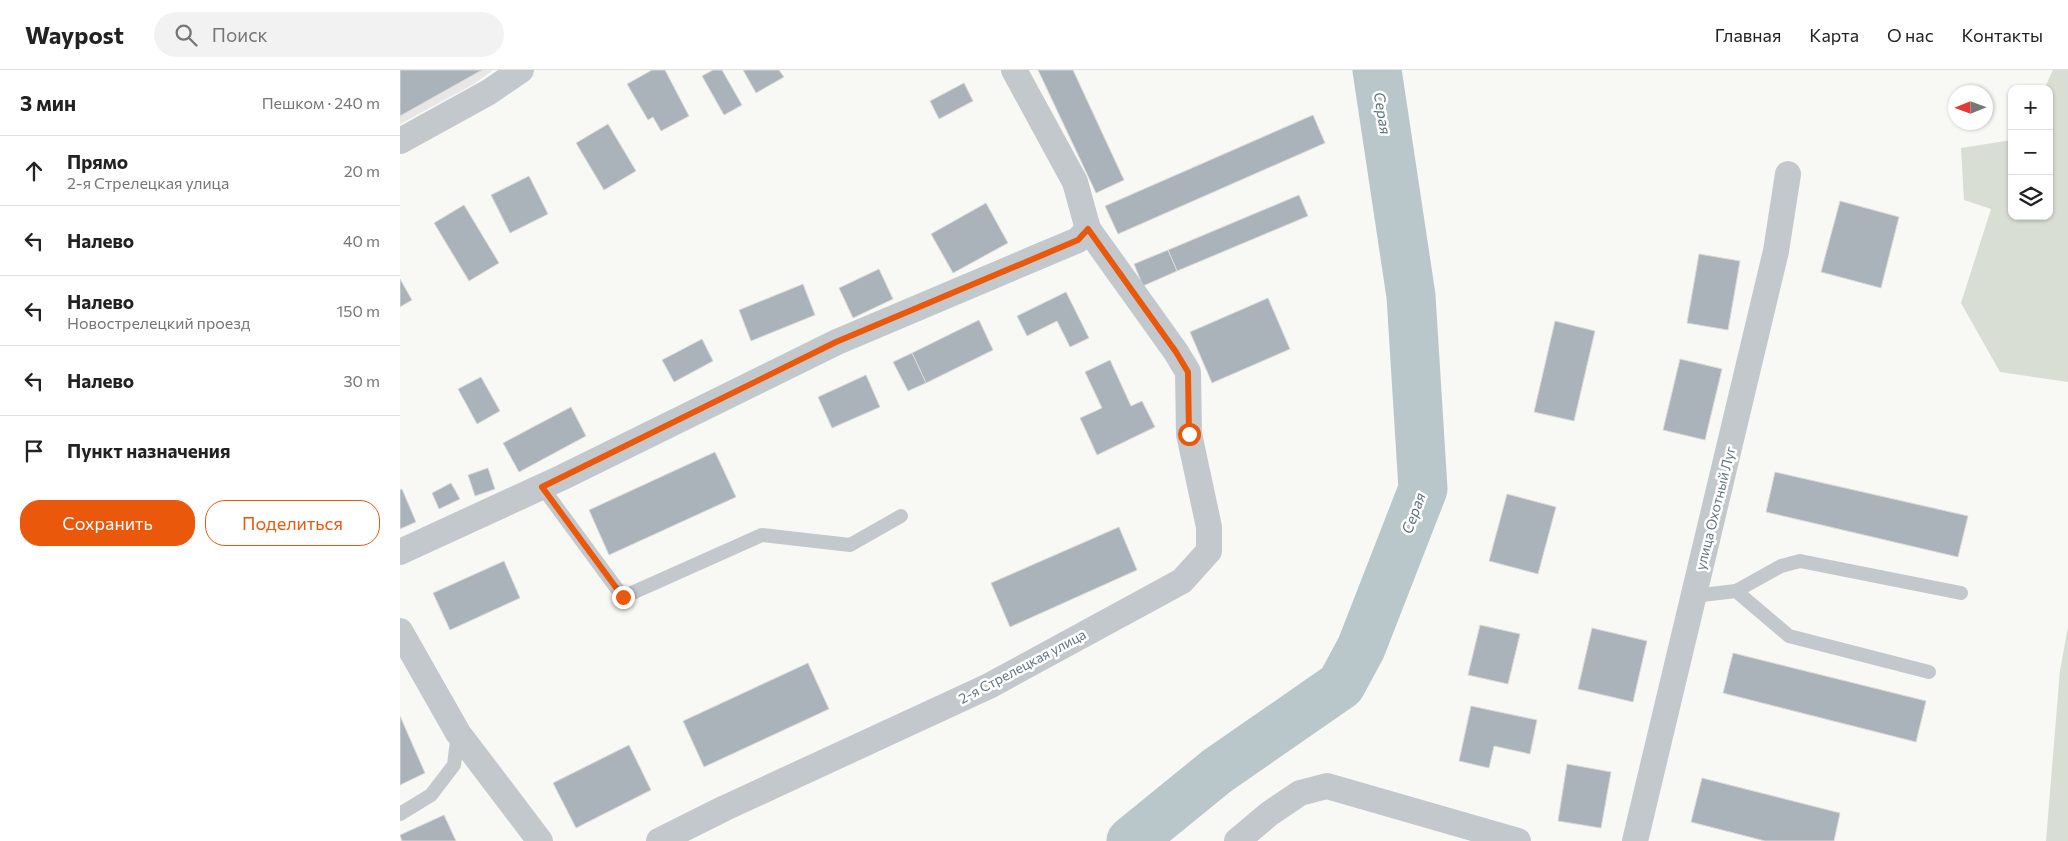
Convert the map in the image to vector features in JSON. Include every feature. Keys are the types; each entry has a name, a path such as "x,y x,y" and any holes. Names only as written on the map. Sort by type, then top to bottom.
{"street":[{"path":"400,141 489,92 521,70"},
{"path":"400,552 542,487 836,342 1078,240 1088,229 1075,182 1014,70"},
{"name":"улица Охотный Луг","path":"1635,841 1776,251 1788,174"},
{"name":"2-я Стрелецкая улица","path":"659,841 988,686 1182,581 1210,551 1209,527 1189,434 1188,372 1176,352 1088,229"},
{"path":"400,630 458,733 540,841"},
{"path":"1237,841 1269,814 1300,793 1327,786 1518,841"}],"lane":[{"path":"542,487 623,597 762,535 850,545 901,516"},
{"path":"1693,596 1736,591 1781,566 1800,561 1961,593"},
{"path":"1736,591 1789,636 1929,672"},
{"path":"400,814 431,795 454,765 458,733"},
{"path":"1259,841 1269,814"}],"shaded area":[{"path":"400,70 493,70 474,84 400,124"},
{"path":"2053,70 2068,70 2068,382 2000,372 1961,303 1991,209 1964,200 1961,148 2008,141 2008,220 2053,220 2053,85 2046,85"},
{"path":"2068,627 2068,841 2046,841 2060,670"}],"building":[{"path":"400,70 482,70 400,116"},
{"path":"652,70 665,70 689,116 661,131 653,117 648,120 627,84"},
{"path":"713,70 722,70 742,105 724,115 702,76"},
{"path":"743,70 779,70 784,77 756,93"},
{"path":"1038,70 1073,70 1124,180 1096,193"},
{"path":"964,83 973,101 939,119 930,101"},
{"path":"1313,115 1325,143 1118,234 1105,206"},
{"path":"608,124 636,171 604,190 576,143"},
{"path":"529,176 548,214 510,233 491,195"},
{"path":"1299,195 1308,216 1177,271 1168,250"},
{"path":"1840,201 1899,217 1881,288 1821,272"},
{"path":"986,203 1008,243 953,273 931,234"},
{"path":"464,205 499,263 469,281 434,223"},
{"path":"1168,250 1177,271 1143,286 1134,264"},
{"path":"1699,254 1740,261 1728,330 1687,323"},
{"path":"879,269 893,299 853,318 839,288"},
{"path":"400,279 412,300 400,307"},
{"path":"803,284 815,315 751,341 739,310"},
{"path":"1066,292 1089,338 1070,347 1057,321 1027,336 1017,316"},
{"path":"1268,298 1290,349 1212,383 1190,332"},
{"path":"979,320 993,350 926,383 912,353"},
{"path":"1555,321 1595,331 1574,421 1534,412"},
{"path":"702,339 713,361 674,382 662,360"},
{"path":"912,353 926,383 908,391 893,362"},
{"path":"1680,359 1722,369 1705,440 1663,430"},
{"path":"1110,360 1131,406 1142,401 1155,427 1097,455 1080,418 1102,408 1085,372"},
{"path":"866,375 880,407 832,428 818,397"},
{"path":"481,377 500,411 477,424 458,389"},
{"path":"571,407 586,436 519,472 503,443"},
{"path":"715,452 736,497 609,555 589,510"},
{"path":"488,468 495,489 475,496 468,475"},
{"path":"1775,472 1968,516 1958,557 1766,512"},
{"path":"451,483 460,499 439,509 432,493"},
{"path":"402,489 416,522 400,529 400,490"},
{"path":"1507,494 1556,507 1538,574 1489,561"},
{"path":"1119,527 1137,570 1010,627 991,583"},
{"path":"504,561 520,598 450,630 433,593"},
{"path":"1480,625 1520,634 1508,684 1468,675"},
{"path":"1592,628 1647,641 1633,702 1578,689"},
{"path":"1733,653 1926,701 1916,742 1723,693"},
{"path":"808,663 829,709 704,767 683,721"},
{"path":"1471,706 1537,720 1530,754 1494,746 1489,768 1459,761"},
{"path":"400,716 425,773 400,785"},
{"path":"629,745 651,790 576,828 553,783"},
{"path":"1567,764 1611,772 1601,828 1558,821"},
{"path":"1702,778 1840,813 1834,841 1765,841 1691,822"},
{"path":"444,815 456,841 402,841 400,835"}],"waterway":[{"name":"Серая","path":"1131,841 1217,771 1341,685 1361,648 1423,489 1411,296 1377,70"}],"route":[{"path":"623,597 542,487 836,342 1078,240 1088,229 1176,352 1188,372 1189,434"}]}
